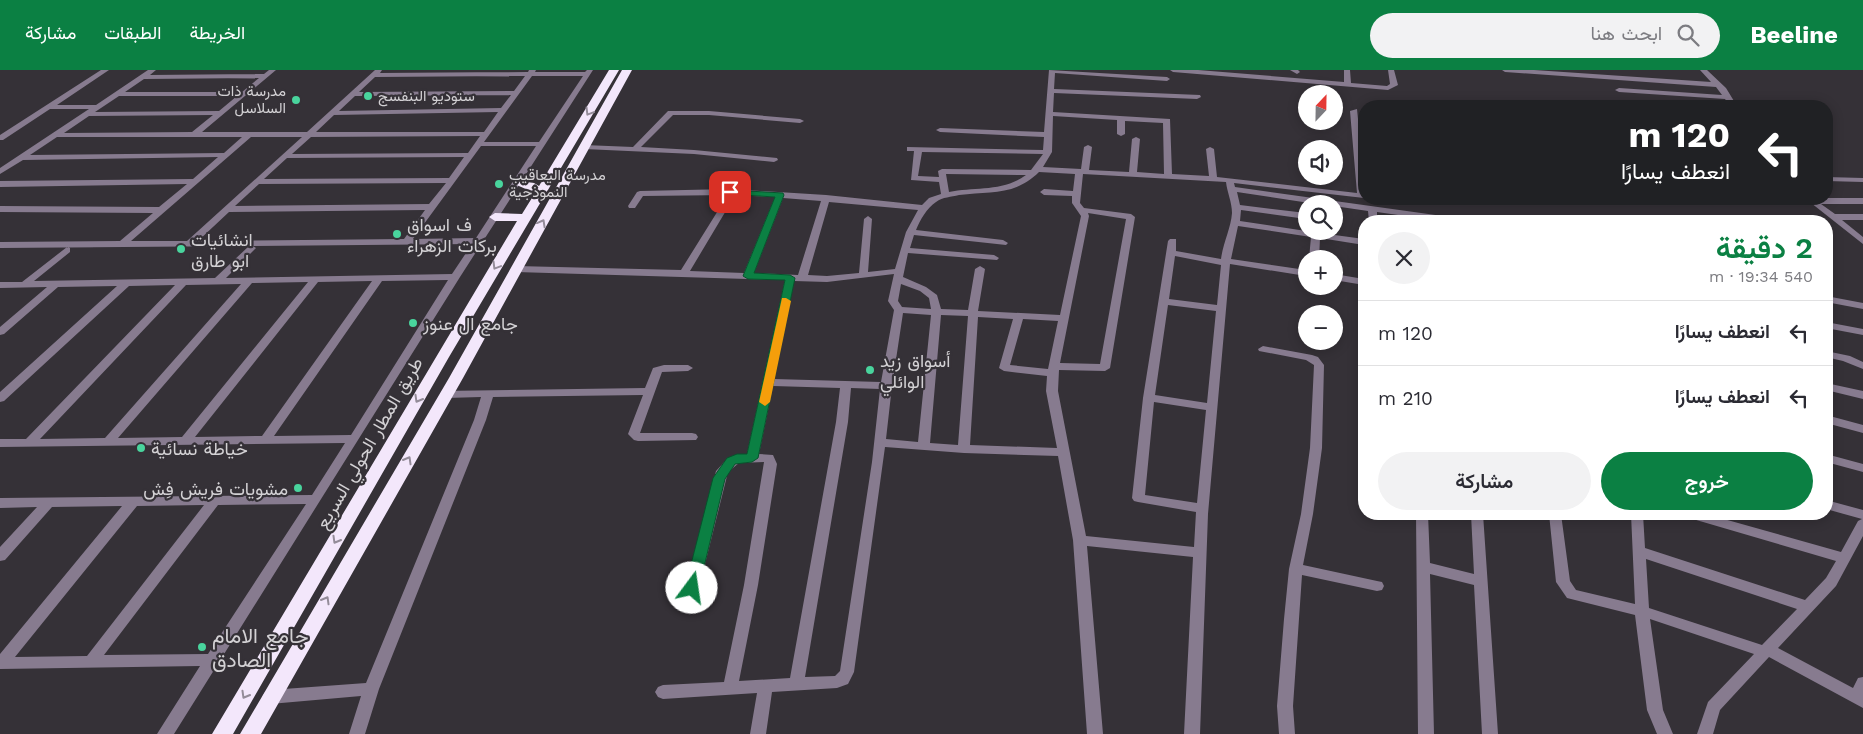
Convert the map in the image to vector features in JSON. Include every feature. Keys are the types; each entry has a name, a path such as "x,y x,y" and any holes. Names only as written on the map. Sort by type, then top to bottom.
{"highway":[{"name":"طريق المطار الحولي السريع","path":"222,734 447,349 614,70"},
{"path":"250,734 456,378 627,70"},
{"path":"518,183 530,184 541,192"},
{"path":"495,217 525,218"},
{"path":"447,349 458,351 472,349"},
{"path":"430,378 445,375 456,378"}],"street":[{"path":"0,138 106,70"},
{"path":"0,171 153,70"},
{"path":"194,135 273,70"},
{"path":"1173,70 1231,73 1296,81 1392,88 1394,85 1391,70"},
{"path":"1347,70 1348,85"},
{"path":"1505,70 1718,85"},
{"path":"1703,70 1718,85 1729,100"},
{"path":"663,692 796,685 837,682 843,679 850,663 886,386 899,310 893,301 910,232 932,200 945,195 1010,188 1020,184 1035,171 1048,152 1052,71 1167,79"},
{"path":"1295,71 1296,81"},
{"path":"406,242 532,72"},
{"path":"190,243 376,73 589,72"},
{"path":"165,734 354,439 455,277 589,72"},
{"path":"142,77 265,76"},
{"path":"1619,90 1727,97"},
{"path":"1052,91 1197,97"},
{"path":"353,94 516,93"},
{"path":"116,94 243,94"},
{"path":"48,107 97,107"},
{"path":"332,113 504,110"},
{"path":"1354,111 1358,138"},
{"path":"86,114 221,113"},
{"path":"636,148 671,113 709,113 800,121"},
{"path":"1050,114 1167,120 1168,176"},
{"path":"1121,118 1121,134"},
{"path":"940,130 1049,135"},
{"path":"55,135 486,134"},
{"path":"123,243 249,135"},
{"path":"1133,174 1136,139"},
{"path":"479,144 542,144"},
{"path":"584,147 636,148 774,160"},
{"path":"1088,147 1076,194 1076,203 1085,216 1053,370 1052,391 1080,540 1093,690 1094,734"},
{"path":"944,180 914,178 914,149 1048,152"},
{"path":"1210,149 1214,178"},
{"path":"20,158 225,155"},
{"path":"285,156 470,155"},
{"path":"945,195 942,172 1035,171 1214,178 1230,185 1298,198"},
{"path":"1833,179 1863,180"},
{"path":"256,182 452,180"},
{"path":"0,184 197,181"},
{"path":"1230,185 1358,196"},
{"path":"1192,734 1202,509 1226,262 1236,207 1230,185"},
{"path":"632,206 640,194 730,192 826,198 925,208"},
{"path":"1044,192 1076,194"},
{"path":"748,276 780,195"},
{"path":"752,458 769,382 796,278 826,198"},
{"path":"1833,200 1863,201"},
{"path":"1343,205 1372,208 1406,215"},
{"path":"1817,205 1830,215"},
{"path":"227,209 432,207"},
{"path":"1236,207 1298,215"},
{"path":"684,273 723,208"},
{"path":"1372,208 1373,215"},
{"path":"0,210 161,210"},
{"path":"1019,315 1004,368 1053,370 1105,368 1131,217 1082,210"},
{"path":"1833,217 1863,217"},
{"path":"1833,217 1863,241"},
{"path":"863,276 868,219"},
{"path":"1234,223 1298,231"},
{"path":"910,232 1003,243"},
{"path":"1343,238 1358,241"},
{"path":"1174,241 1163,301 1138,498 1202,509"},
{"path":"0,245 406,242 477,244"},
{"path":"0,249 67,250 477,244"},
{"path":"218,281 251,248"},
{"path":"25,284 67,250"},
{"path":"905,250 994,258"},
{"path":"1172,254 1298,272"},
{"path":"516,269 796,278 898,275 934,297 936,312 924,446"},
{"path":"964,449 973,313 980,270"},
{"path":"0,285 455,277"},
{"path":"1343,278 1358,281"},
{"path":"265,440 378,279"},
{"path":"185,441 315,280"},
{"path":"108,442 249,281"},
{"path":"29,443 183,282"},
{"path":"0,398 126,283"},
{"path":"0,332 56,284"},
{"path":"1833,300 1863,306"},
{"path":"1163,301 1221,309"},
{"path":"899,310 1065,318"},
{"path":"1833,326 1863,332"},
{"path":"1263,349 1308,357 1314,359 1319,365 1316,448 1307,514 1296,569 1285,706 1287,734"},
{"path":"1833,355 1846,358 1863,366"},
{"path":"688,368 658,369 655,372 635,436 692,437"},
{"path":"769,382 886,386"},
{"path":"796,685 842,422 846,386"},
{"path":"1833,388 1863,395"},
{"path":"446,394 649,391"},
{"path":"357,734 371,689 480,420 488,394"},
{"path":"1150,398 1212,407"},
{"path":"1833,421 1863,429"},
{"path":"0,443 354,439"},
{"path":"880,443 964,449 1063,452"},
{"path":"692,588 719,478 731,461 737,458 769,458 771,464 751,585 730,689"},
{"path":"1833,460 1863,468"},
{"path":"0,502 315,499"},
{"path":"91,662 214,501"},
{"path":"0,556 48,502"},
{"path":"0,663 132,502"},
{"path":"1833,506 1863,515"},
{"path":"1422,520 1426,734"},
{"path":"1476,520 1490,734"},
{"path":"1556,520 1563,582 1572,594 1642,611 1767,651 1860,699 1863,683"},
{"path":"1637,520 1642,611 1655,710 1665,734"},
{"path":"1712,520 1844,558"},
{"path":"1705,734 1713,707 1831,582 1863,524"},
{"path":"1080,540 1200,553"},
{"path":"1638,551 1808,607"},
{"path":"1423,568 1480,581"},
{"path":"1296,569 1377,586"},
{"path":"0,663 213,660"},
{"path":"758,734 765,687"},
{"path":"270,697 371,689"}],"slow traffic":[{"path":"765,402 786,301"}],"place":[{"name":"ستوديو البنفسج","path":"368,96"},
{"name":"مدرسة ذات السلاسل","path":"296,100"},
{"name":"مدرسة اليعاقيب النموذجية","path":"499,184"},
{"name":"ف اسواق بركات الزهراء","path":"397,234"},
{"name":"انشائيات ابو طارق","path":"181,249"},
{"name":"جامع ال عنوز","path":"413,323"},
{"name":"أسواق زيد الوائلي","path":"870,370"},
{"name":"خياطة نسائية","path":"141,448"},
{"name":"مشويات فريش فِش","path":"298,488"},
{"name":"جامع الامام الصادق","path":"202,647"}],"route":[{"path":"692,588 722,471 726,465 737,458 752,458 790,278 748,276 780,195 730,192"}]}
